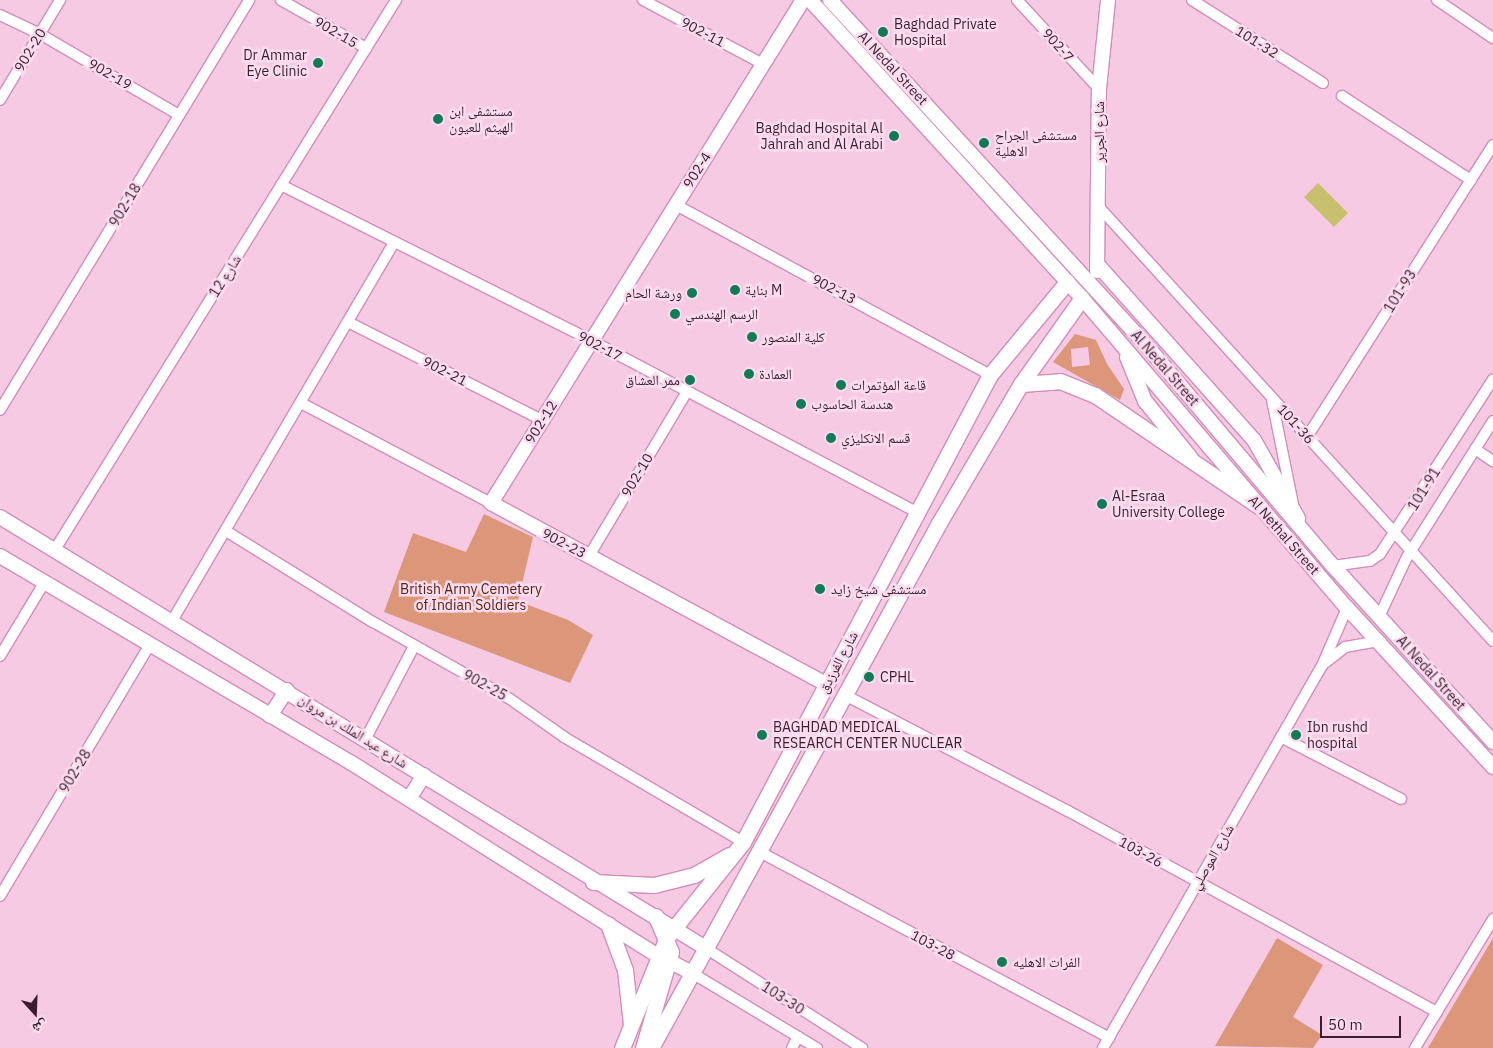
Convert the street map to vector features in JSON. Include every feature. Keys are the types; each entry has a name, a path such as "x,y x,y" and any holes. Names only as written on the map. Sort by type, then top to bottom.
{"main road":[{"name":"902-4","path":"592,341 803,0"},
{"name":"Al Nedal Street","path":"810,0 1082,298"},
{"name":"Al Nedal Street","path":"830,0 1091,285 1333,566 1493,742"},
{"name":"شارع الجرير","path":"1082,298 1091,285 1098,264 1098,89 1108,0"},
{"path":"1067,282 1098,264 1254,440 1294,505 1301,528"},
{"name":"شارع الفرزدق","path":"622,1048 663,958 670,931 741,846 990,375 1067,282"},
{"name":"شارع الفرزدق","path":"651,1048 704,947 1021,384 1082,298"},
{"name":"Al Nethal Street","path":"1082,298 1347,608 1380,641 1493,767"},
{"name":"902-12","path":"491,503 592,341"},
{"path":"1124,349 1145,401 1196,463"},
{"path":"1174,380 1189,367"},
{"path":"1021,384 1060,380 1095,394 1196,463 1216,480 1260,508"},
{"name":"902-23","path":"491,503 826,684"},
{"name":"شارع عبد الملك بن مروان","path":"0,518 366,738 593,882 656,916"},
{"name":"شارع عبد الملك بن مروان","path":"0,556 409,799 663,958 692,973"},
{"path":"270,716 286,690"},
{"path":"409,799 424,775"},
{"path":"593,882 628,886 676,881 694,875 741,846"},
{"path":"656,916 670,931 704,947"},
{"path":"608,924 625,970 632,1029"},
{"path":"643,1048 663,958"}],"street":[{"name":"902-20","path":"0,100 60,0"},
{"name":"902-18","path":"0,410 249,0"},
{"name":"902-15","path":"281,0 366,48"},
{"name":"شارع 12","path":"54,551 396,0"},
{"name":"902-11","path":"643,0 764,64"},
{"name":"902-7","path":"1017,0 1098,89"},
{"name":"101-32","path":"1192,0 1323,83"},
{"path":"1442,1 1493,38"},
{"name":"902-19","path":"0,15 40,34 179,115"},
{"path":"1342,96 1470,180"},
{"name":"101-93","path":"1308,437 1493,145"},
{"name":"902-17","path":"281,185 592,341 686,393 916,512"},
{"name":"902-13","path":"676,206 990,375"},
{"name":"101-36","path":"1099,207 1493,641"},
{"path":"172,621 394,242"},
{"name":"902-21","path":"348,322 542,420"},
{"name":"101-91","path":"1333,566 1370,561 1396,534 1493,380"},
{"name":"902-10","path":"589,556 686,393"},
{"path":"1270,396 1294,505"},
{"name":"902-23","path":"301,403 491,503"},
{"name":"101-91","path":"1379,617 1391,586 1411,550 1493,421"},
{"path":"1475,449 1493,462"},
{"name":"902-25","path":"226,531 414,646 510,699 564,737 741,846"},
{"path":"0,656 44,583"},
{"name":"شارع الموصلي","path":"1103,1048 1322,666 1347,608"},
{"name":"شارع الموصلي","path":"1322,666 1345,647 1380,641"},
{"name":"902-28","path":"0,896 149,646"},
{"path":"366,738 414,646"},
{"name":"103-26","path":"845,695 1068,811 1197,884 1437,1012"},
{"path":"1281,737 1401,799"},
{"name":"103-28","path":"758,851 1109,1038"},
{"path":"1415,1048 1493,919"},
{"name":"103-30","path":"704,947 862,1048"},
{"name":"103-30","path":"692,973 817,1048"},
{"path":"792,1048 798,1036"}],"green space":[{"path":"1075,334 1096,340 1107,364 1124,389 1120,400 1053,362","holes":["1088,347 1090,365 1072,367 1071,349"]},
{"name":"British Army Cemetery of Indian Soldiers","path":"484,514 533,537 518,601 568,620 593,635 570,683 384,612 413,533 466,552"},
{"path":"1277,938 1323,965 1293,1017 1322,1035 1313,1048 1215,1046"},
{"path":"1493,938 1493,1048 1428,1048"}],"shaded area":[{"path":"1318,183 1348,213 1334,227 1304,197"}],"place":[{"name":"Baghdad Private Hospital","path":"883,32"},
{"name":"Dr Ammar Eye Clinic","path":"318,63"},
{"name":"مستشفى ابن الهيثم للعيون","path":"438,119"},
{"name":"Baghdad Hospital Al Jahrah and Al Arabi","path":"894,136"},
{"name":"مستشفى الجراح الاهلية","path":"984,143"},
{"name":"بناية M","path":"735,290"},
{"name":"ورشة الحام","path":"692,293"},
{"name":"الرسم الهندسي","path":"675,314"},
{"name":"كلية المنصور","path":"752,337"},
{"name":"العمادة","path":"749,374"},
{"name":"ممر العشاق","path":"690,380"},
{"name":"قاعة المؤتمرات","path":"841,385"},
{"name":"هندسة الحاسوب","path":"801,404"},
{"name":"قسم الانكليزي","path":"831,438"},
{"name":"Al-Esraa University College","path":"1102,504"},
{"name":"مستشفى شيخ زايد","path":"820,589"},
{"name":"CPHL","path":"869,677"},
{"name":"BAGHDAD MEDICAL RESEARCH CENTER NUCLEAR","path":"762,735"},
{"name":"Ibn rushd hospital","path":"1296,735"},
{"name":"الفرات الاهليه","path":"1002,962"}]}
